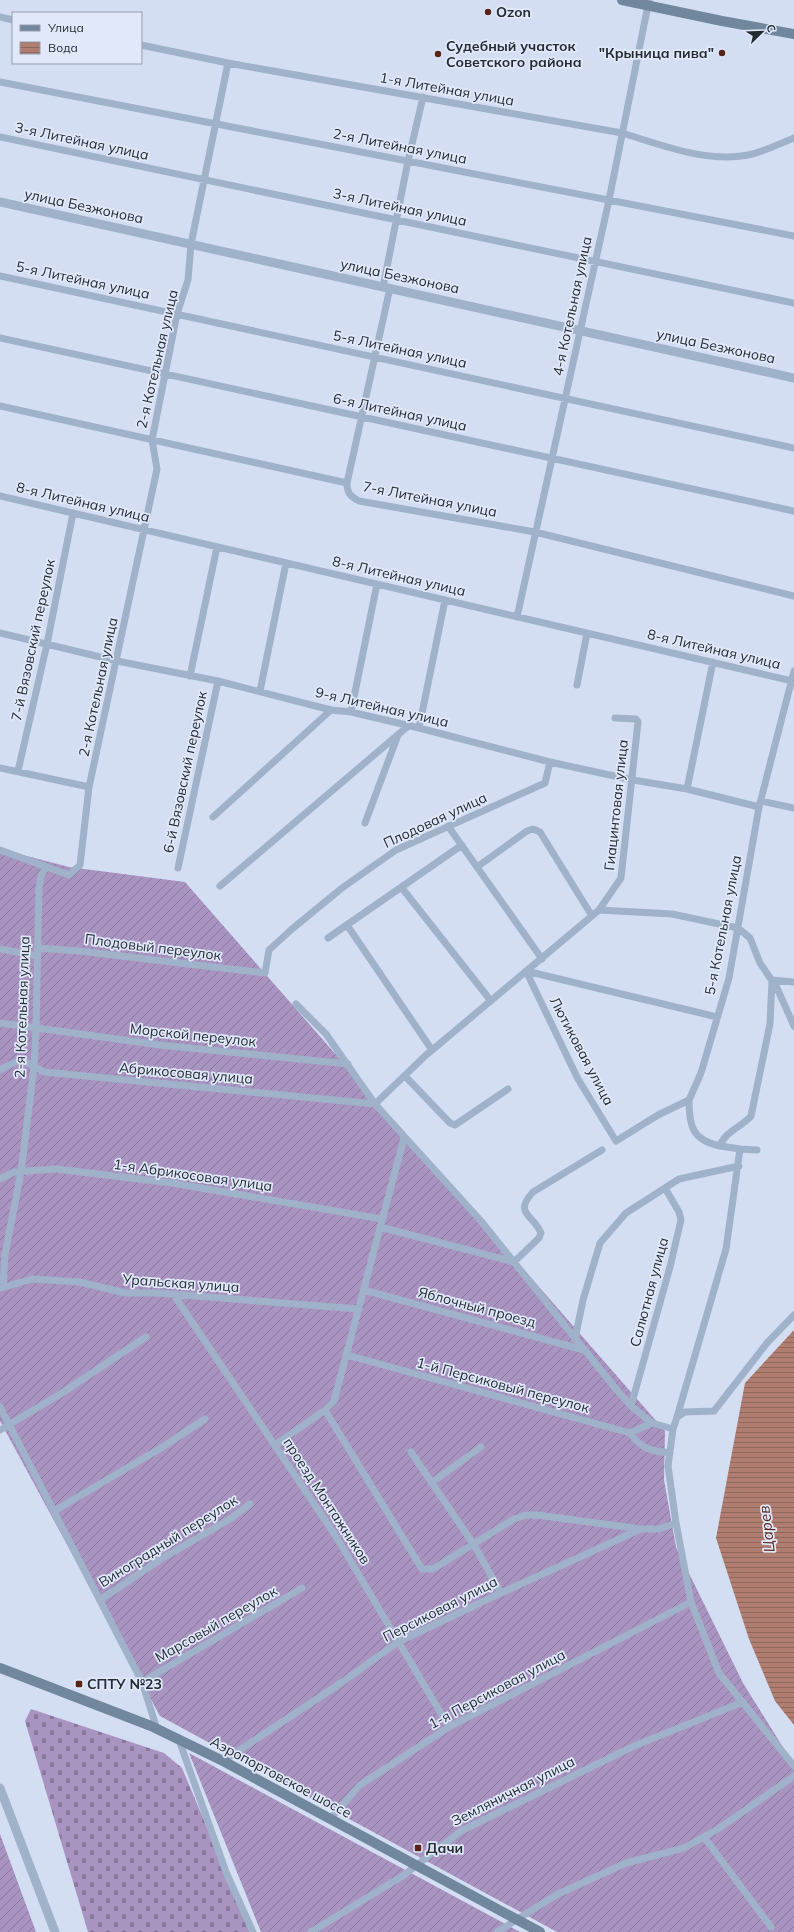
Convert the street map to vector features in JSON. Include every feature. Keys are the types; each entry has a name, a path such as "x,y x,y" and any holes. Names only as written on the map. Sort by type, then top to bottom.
{"main road":[{"path":"622,0 648,2 722,21 794,34"},
{"name":"Аэропортовское шоссе","path":"0,1668 157,1729 223,1760 540,1932"}],"street":[{"name":"4-я Котельная улица","path":"517,616 596,261 648,2"},
{"path":"0,17 12,20"},
{"name":"1-я Литейная улица","path":"142,46 228,63 622,133 676,149 711,156 748,155 794,138"},
{"name":"2-я Котельная улица","path":"1,1287 5,1254 21,1172 34,1067 39,888 41,876 46,867 69,875 80,865 89,787 157,469 152,440 177,314 188,280 191,244 228,63"},
{"name":"2-я Литейная улица","path":"0,82 794,236"},
{"path":"347,482 375,357 387,288 396,220 423,98"},
{"name":"3-я Литейная улица","path":"0,137 794,303"},
{"name":"улица Безжонова","path":"0,202 794,378"},
{"name":"5-я Литейная улица","path":"0,276 794,448"},
{"name":"6-я Литейная улица","path":"0,338 794,511"},
{"name":"7-я Литейная улица","path":"0,406 347,482 347,491 351,497 359,500 535,532 794,596"},
{"name":"8-я Литейная улица","path":"0,496 792,681"},
{"name":"7-й Вязовский переулок","path":"18,772 47,644 73,513"},
{"name":"6-й Вязовский переулок","path":"190,676 217,546"},
{"path":"260,691 286,563"},
{"path":"351,712 377,584"},
{"path":"419,728 445,600"},
{"name":"9-я Литейная улица","path":"0,633 117,661 218,681 331,710 351,712 550,762 633,780 760,804 794,808"},
{"path":"577,685 587,633"},
{"path":"687,789 713,662"},
{"name":"5-я Котельная улица","path":"689,1100 701,1073 728,978 760,804 794,671"},
{"name":"6-й Вязовский переулок","path":"178,868 218,681"},
{"path":"213,817 331,710"},
{"name":"Гиацинтовая улица","path":"375,1104 432,1050 599,910 621,878 633,780 638,722 636,719 615,718"},
{"path":"220,886 407,727"},
{"path":"365,823 399,733"},
{"name":"Плодовая улица","path":"266,973 270,950 292,929 342,888 396,850 544,783 550,762"},
{"path":"0,768 89,787"},
{"path":"448,826 542,959"},
{"path":"477,867 527,831 537,830 540,832 592,916"},
{"path":"328,938 462,846"},
{"path":"0,850 46,867"},
{"path":"402,888 491,1001"},
{"path":"599,910 672,914 738,928 750,938 760,963 772,980 794,1026"},
{"path":"347,925 432,1050"},
{"name":"Плодовый переулок","path":"37,948 79,951 266,973"},
{"path":"0,949 37,956"},
{"path":"526,972 717,1017"},
{"name":"Лютиковая улица","path":"526,972 578,1079 616,1141 658,1115 689,1100"},
{"path":"772,980 794,982"},
{"path":"720,1146 722,1140 747,1121 751,1116 770,1024 772,980"},
{"path":"296,1004 326,1034 375,1104 404,1138 481,1221 584,1350 631,1406 652,1423 673,1429"},
{"name":"Морской переулок","path":"0,1023 160,1045 348,1064"},
{"name":"Абрикосовая улица","path":"0,1070 19,1060 44,1072 375,1104"},
{"path":"405,1076 450,1123 455,1125 508,1089"},
{"path":"689,1100 689,1118 696,1134 702,1141 720,1146 757,1150"},
{"path":"275,1445 325,1410 334,1400 404,1138"},
{"path":"740,1149 739,1166 726,1249 673,1429 668,1466 676,1523 691,1602 719,1673 794,1766"},
{"path":"514,1262 539,1238 541,1233 524,1211 526,1199 533,1192 602,1150"},
{"path":"576,1339 583,1300 600,1243 626,1213 679,1179 739,1166"},
{"name":"1-я Абрикосовая улица","path":"0,1179 14,1172 56,1169 172,1183 382,1219"},
{"name":"Салютная улица","path":"631,1406 670,1267 681,1220 679,1212 665,1188"},
{"path":"380,1227 514,1262"},
{"name":"Уральская улица","path":"1,1287 32,1279 80,1282 125,1294 158,1293 359,1309"},
{"name":"Яблочный проезд","path":"364,1290 584,1350"},
{"name":"проезд Монтажников","path":"174,1295 337,1538 449,1727"},
{"path":"677,1417 685,1412 714,1411 767,1342 794,1315"},
{"path":"0,1430 62,1393 146,1337"},
{"name":"1-й Персиковый переулок","path":"347,1355 630,1433"},
{"path":"0,1407 142,1682 157,1729"},
{"path":"325,1410 422,1569 433,1569 514,1519 526,1515 537,1515 641,1529 659,1529 676,1523"},
{"path":"54,1511 161,1448 205,1419"},
{"path":"652,1423 630,1433 638,1445 653,1451 670,1453"},
{"path":"431,1482 481,1447"},
{"path":"411,1452 474,1545 501,1592"},
{"name":"Виноградный переулок","path":"100,1600 161,1559 230,1519 250,1504"},
{"name":"Персиковая улица","path":"223,1760 341,1683 398,1642 501,1592 641,1529"},
{"name":"Марсовый переулок","path":"142,1682 302,1588"},
{"name":"1-я Персиковая улица","path":"330,1819 360,1785 449,1727 691,1602"},
{"name":"Земляничная улица","path":"311,1932 404,1875 461,1831 634,1746 743,1702"},
{"path":"178,1740 226,1872 253,1932"},
{"path":"497,1932 556,1895 626,1863 684,1848 704,1837 794,1776"},
{"path":"0,1788 2,1800 55,1932"},
{"path":"704,1837 771,1927"}],"green space":[{"path":"0,849 69,867 185,882 665,1431 664,1480 676,1547 743,1683 794,1765 794,1932 557,1932 160,1716 0,1421"},
{"path":"31,1709 164,1753 182,1768 251,1932 88,1932 25,1721"},
{"path":"189,1753 520,1932 261,1932"},
{"path":"0,1834 36,1932 0,1932"}],"water":[{"name":"Царев","path":"794,1330 794,1725 775,1701 749,1639 716,1538 745,1383"}],"place":[{"name":"Ozon","path":"488,12"},
{"name":"\"Крыница пива\"","path":"722,53"},
{"name":"Судебный участок Советского района","path":"438,54"},
{"name":"СПТУ №23","path":"79,1684"},
{"name":"Дачи","path":"418,1848"}]}
